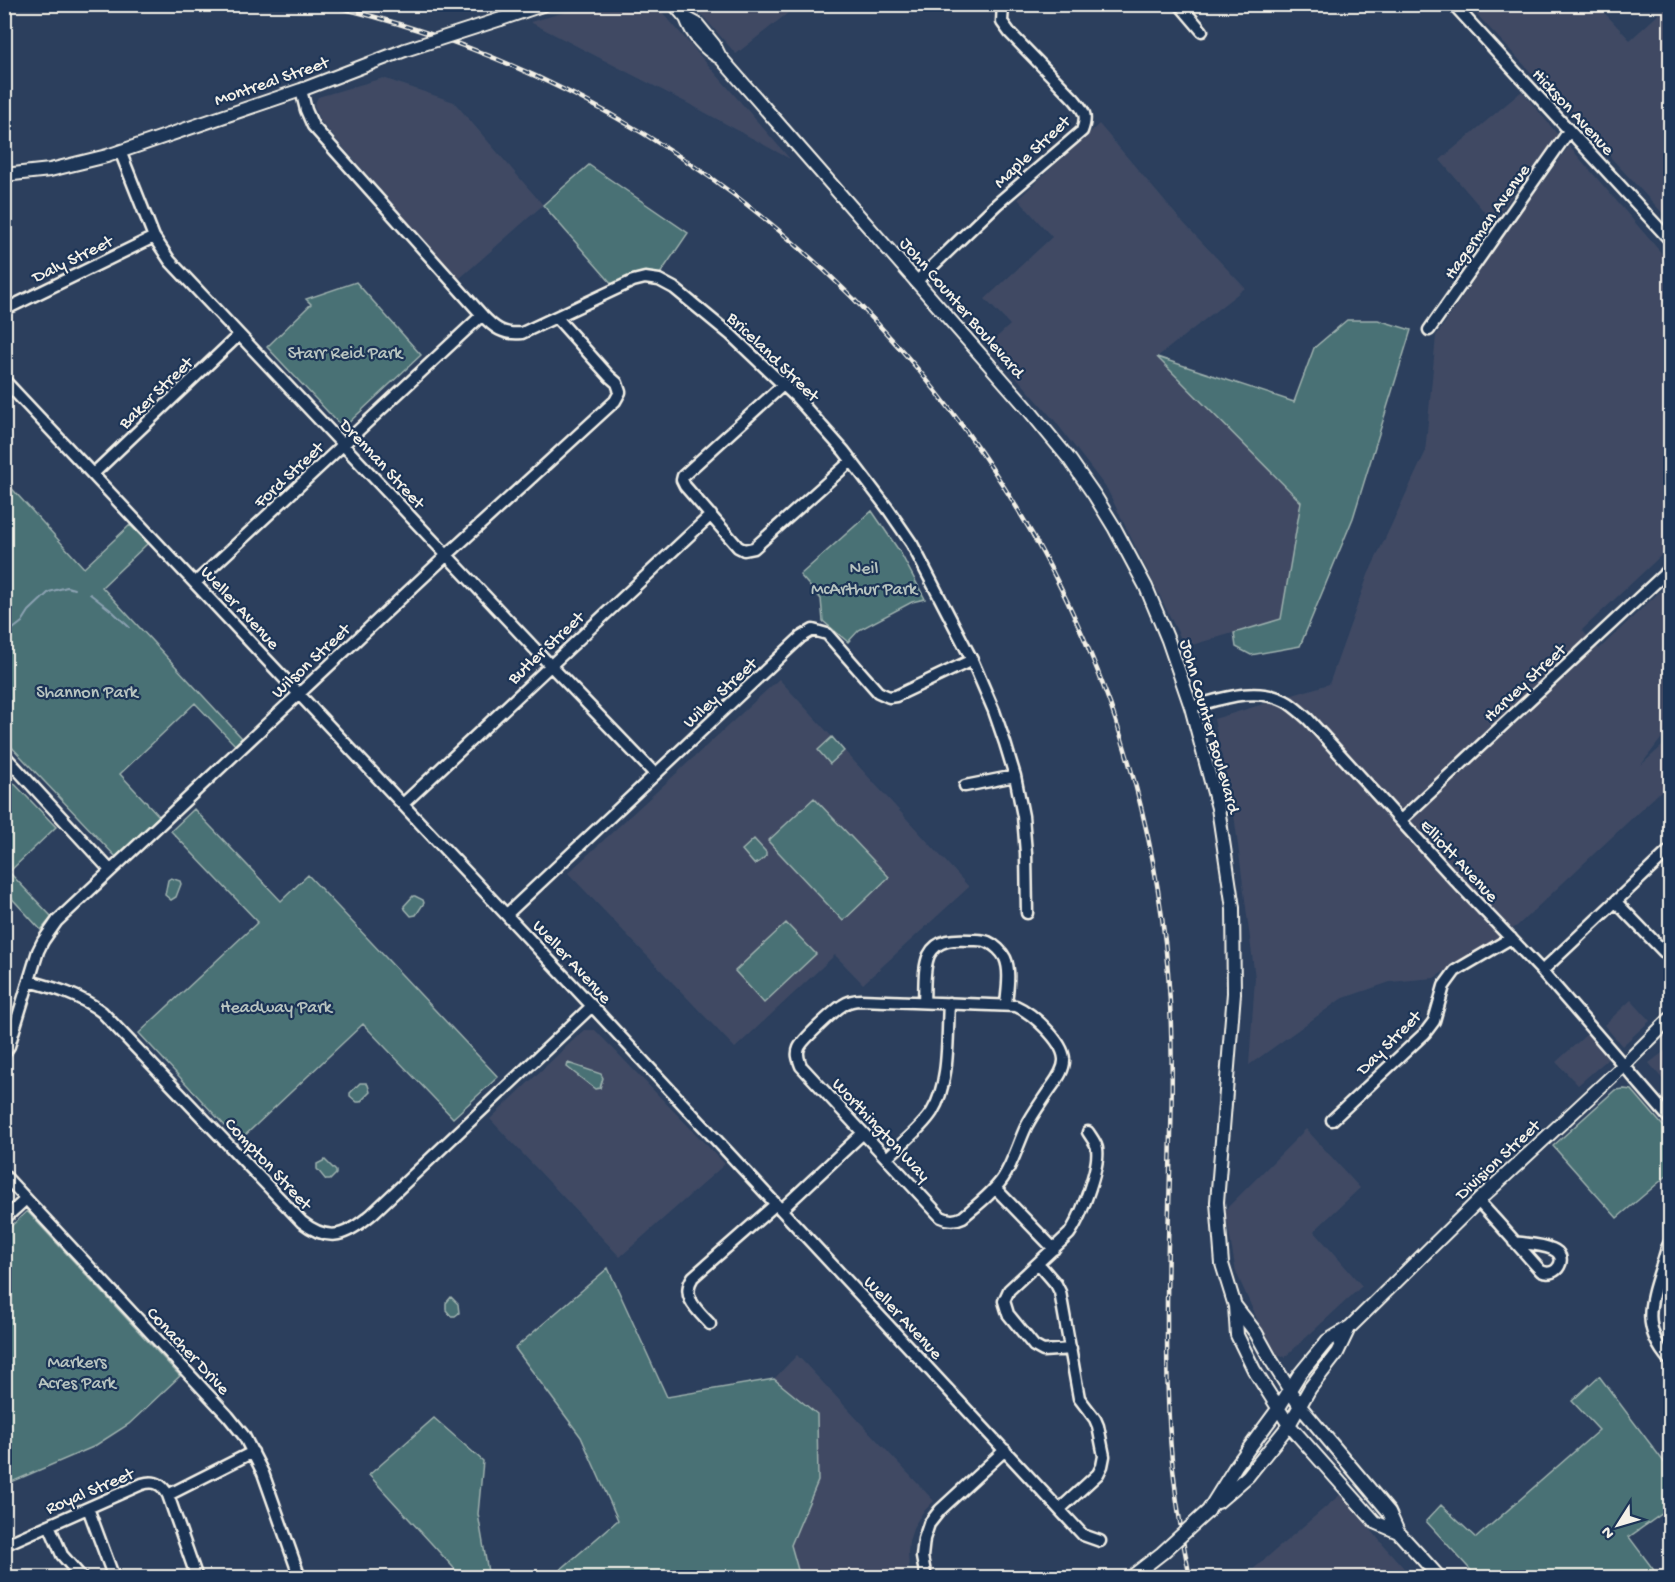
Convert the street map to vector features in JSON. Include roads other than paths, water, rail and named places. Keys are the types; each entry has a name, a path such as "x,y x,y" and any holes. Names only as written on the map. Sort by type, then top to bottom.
{"main road":[{"name":"Montreal Street","path":"4,175 50,170 120,151 301,90 405,50 545,4"},
{"name":"John Counter Boulevard","path":"674,4 686,18 690,29 709,52 720,57 1070,460 1114,527 1146,587 1168,640 1191,707 1218,808 1233,908 1234,993 1217,1202 1222,1264 1235,1306"},
{"name":"Division Street","path":"1208,1511 1299,1375 1327,1341 1350,1327 1478,1201 1671,1019"},
{"path":"1235,1306 1256,1333 1299,1405 1389,1512 1398,1532 1440,1578"},
{"path":"1235,1306 1237,1335 1254,1370 1288,1425 1375,1522 1398,1532"},
{"name":"Division Street","path":"1130,1578 1162,1553 1248,1476 1288,1425 1310,1388 1337,1353 1350,1327"}],"street":[{"name":"Maple Street","path":"916,282 997,204 1082,131 1086,120 1083,110 1074,99 1002,22 1003,4"},
{"path":"1179,4 1202,31"},
{"name":"Hickson Avenue","path":"1453,4 1671,240"},
{"name":"Briceland Street","path":"301,90 313,126 498,330 513,334 530,331 633,281 645,278 659,280 674,288 731,335 784,384 851,461 912,544 972,660 994,711 1014,776 1023,816 1027,913"},
{"name":"Hagerman Avenue","path":"1429,330 1569,131"},
{"name":"Drennan Street","path":"120,151 154,237 170,261 655,774"},
{"name":"Daly Street","path":"4,310 154,237"},
{"name":"Ford Street","path":"195,583 482,315"},
{"name":"Wilson Street","path":"4,1054 9,1046 38,951 49,930 57,921 615,400 620,392 617,383 557,318"},
{"name":"Baker Street","path":"93,474 239,335"},
{"name":"Weller Avenue","path":"4,380 507,914 1083,1535 1100,1542"},
{"path":"784,384 683,476 685,486 738,547 744,550 754,548 851,461"},
{"name":"Butler Street","path":"403,804 711,515"},
{"name":"Harvey Street","path":"1401,820 1671,568"},
{"name":"Wiley Street","path":"507,914 801,637 813,630 827,634 878,692 889,698 972,660"},
{"name":"Elliott Avenue","path":"1191,707 1237,694 1267,696 1285,701 1308,719 1542,971 1671,1119"},
{"path":"4,755 110,870"},
{"path":"964,786 1014,776"},
{"path":"1542,971 1671,850"},
{"path":"1616,902 1671,958"},
{"name":"Day Street","path":"1332,1120 1425,1033 1434,1021 1444,986 1455,971 1511,938"},
{"path":"924,1002 928,958 935,947 953,939 983,940 991,943 1004,958 1007,968 1006,1005"},
{"name":"Compton Street","path":"29,981 74,995 88,1001 102,1012 302,1222 314,1231 333,1235 358,1226 372,1214 592,1006"},
{"name":"Worthington Way","path":"850,1001 949,1003 1006,1005 1025,1010 1046,1029 1062,1049 1064,1057 1064,1065 1060,1074 1030,1118 1004,1177 995,1188 957,1220 946,1220 942,1216 801,1066 797,1057 804,1040 842,1005 850,1001"},
{"path":"887,1158 923,1124 937,1102 944,1079 949,1003"},
{"path":"1071,1349 1051,1352 1034,1346 1008,1314 1004,1301 1009,1290 1075,1227 1094,1177 1098,1148 1088,1132"},
{"path":"710,1324 688,1298 687,1290 693,1277 779,1207 863,1133"},
{"name":"Conacher Drive","path":"4,1175 244,1436 263,1473 300,1578"},
{"path":"995,1188 1054,1249"},
{"path":"4,1219 26,1199"},
{"path":"1478,1201 1515,1242"},
{"path":"1671,1242 1667,1248 1650,1317 1654,1339 1671,1361"},
{"path":"1038,1263 1060,1292 1078,1398 1095,1419 1104,1456 1098,1474 1060,1509"},
{"path":"922,1576 924,1539 929,1524 940,1510 1005,1450"},
{"path":"196,1578 168,1495 253,1452"},
{"name":"Royal Street","path":"4,1545 149,1482 160,1484 168,1495"},
{"path":"88,1508 114,1578"},
{"path":"49,1525 62,1555 82,1578"}],"waterway":[{"path":"4,636 22,622 29,611 49,592 67,587 74,589"},
{"path":"90,594 129,627"}],"railway":[{"path":"324,4 490,56 643,133 782,233 903,352 1004,487 1084,638 1139,800 1168,972 1171,1014 1171,1141 1167,1268 1168,1404 1175,1489 1190,1578"}],"park label":[{"name":"Starr Reid Park","path":"345,352"},
{"name":"Neil McArthur Park","path":"864,577"},
{"name":"Shannon Park","path":"87,691"},
{"name":"Headway Park","path":"276,1006"},
{"name":"Markers Acres Park","path":"77,1371"}]}
